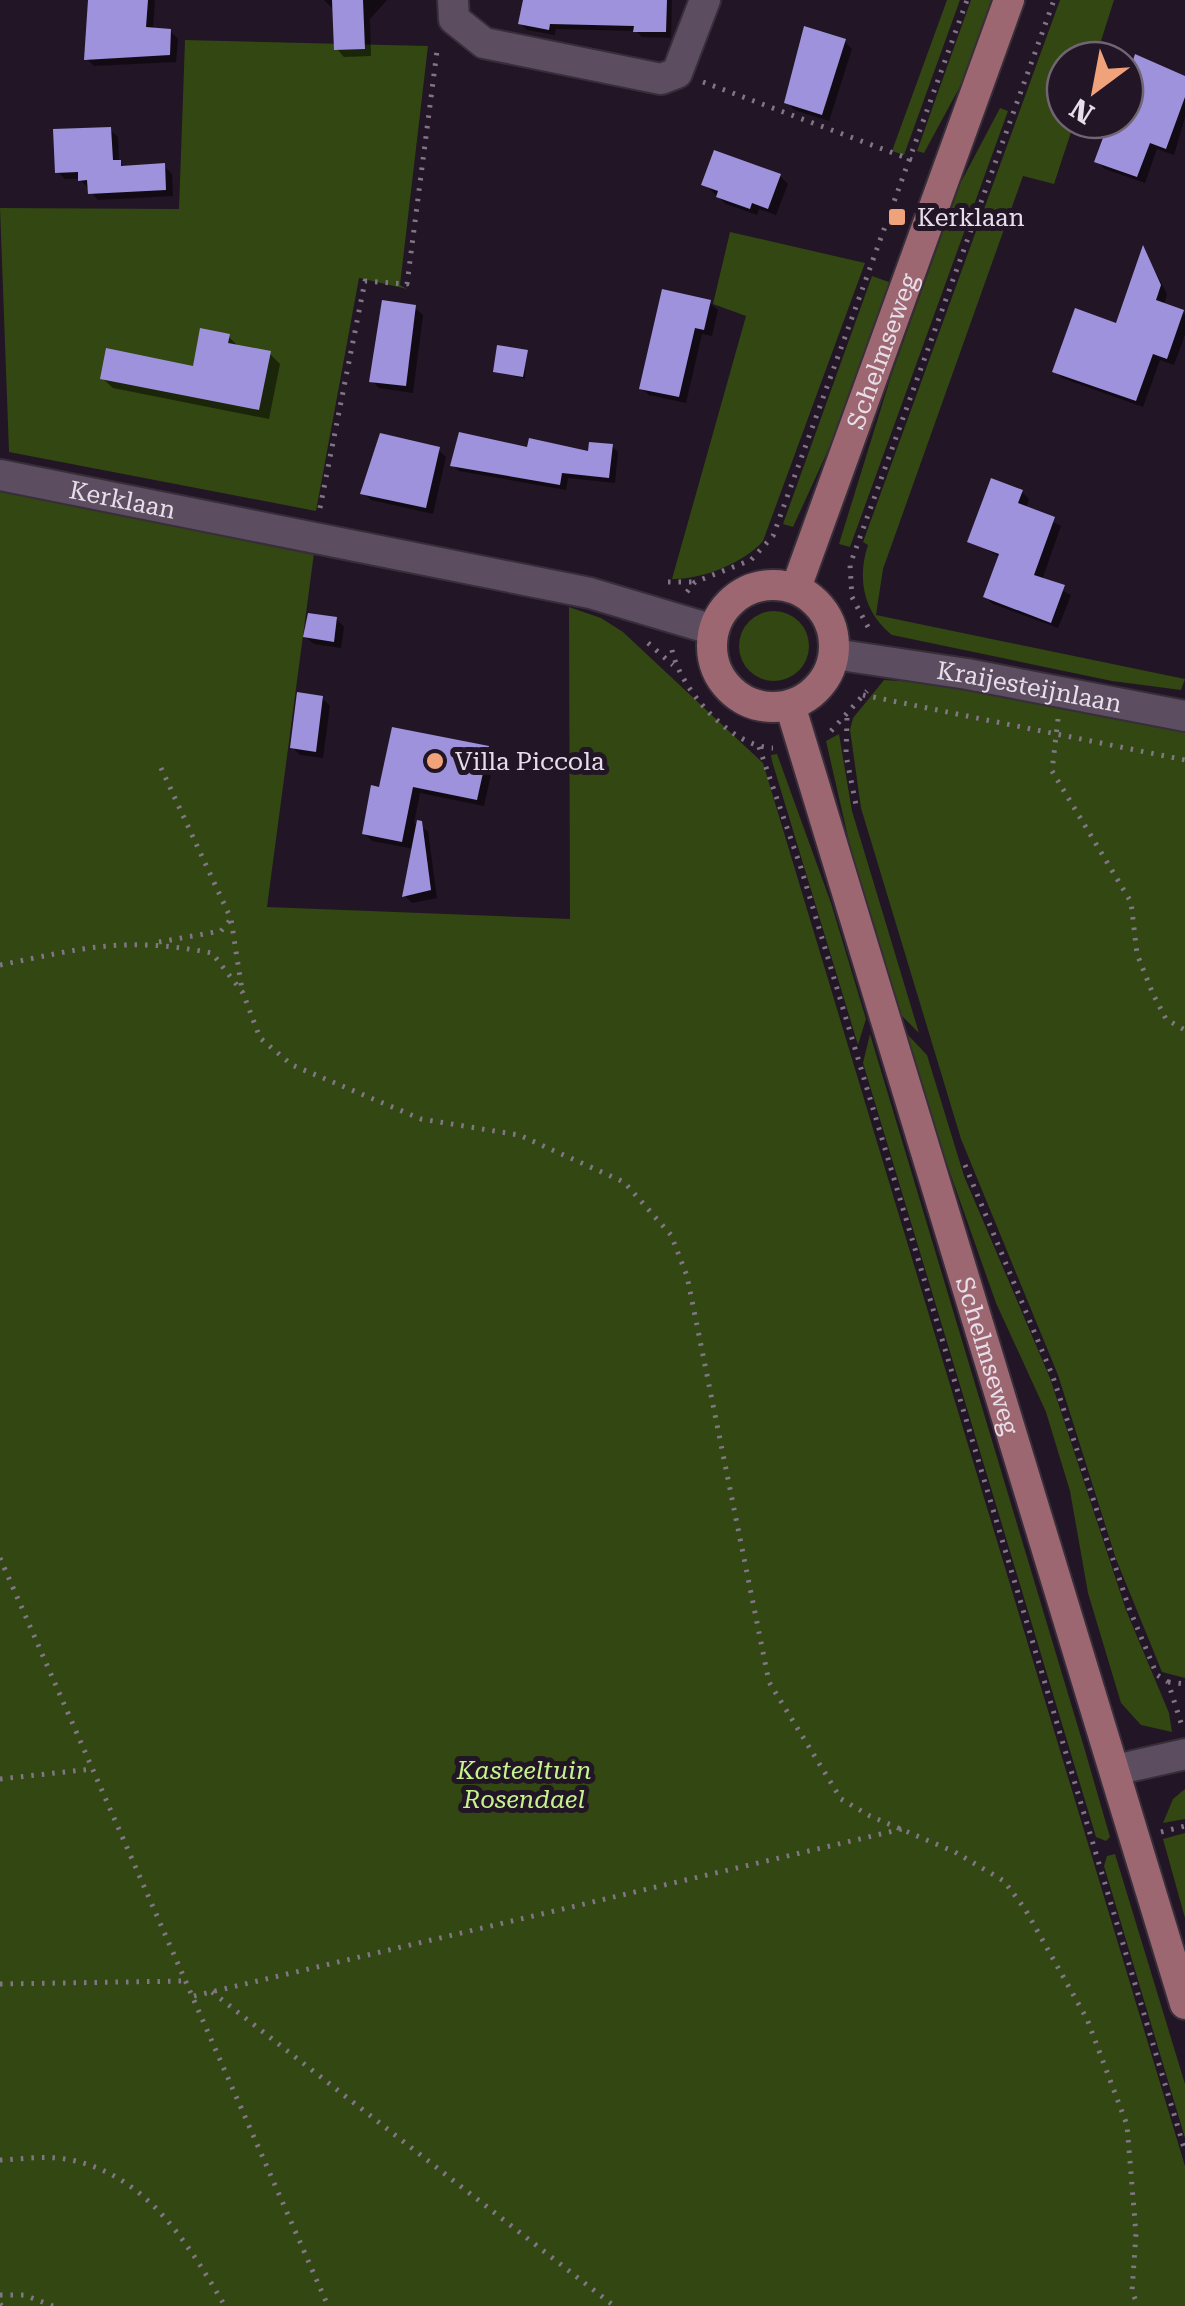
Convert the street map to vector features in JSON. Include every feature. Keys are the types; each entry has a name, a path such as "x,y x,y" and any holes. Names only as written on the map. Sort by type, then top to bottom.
{"main road":[{"name":"Schelmseweg","path":"796,588 1009,0"},
{"path":"769,583 796,588 819,606 830,628 834,654 815,690 774,710 756,706 724,684 715,664 714,630 732,600 752,588 769,583"},
{"name":"Schelmseweg","path":"790,705 1185,2004"}],"street":[{"path":"453,0 454,18 484,43 661,79 676,73 705,0"},
{"name":"Kerklaan","path":"0,475 590,592 714,630"},
{"path":"834,654 873,660"},
{"name":"Kraijesteijnlaan","path":"873,660 1185,716"},
{"path":"1115,1770 1185,1754"}],"path":[{"name":"Schelmseweg","path":"695,582 752,560 773,536 967,0"},
{"path":"873,660 874,638 852,597 850,564 1054,0"},
{"path":"314,538 366,282 408,284 437,52 465,31"},
{"path":"676,73 912,160"},
{"path":"676,667 704,704 740,738 759,748 766,759 1185,2151"},
{"path":"1063,692 1052,771 1131,902 1137,954 1166,1020 1185,1030"},
{"path":"863,695 1185,760"},
{"path":"848,715 846,755 862,828"},
{"path":"161,768 231,919 243,993 260,1038 292,1065 420,1119 518,1135 624,1182 650,1206 672,1235 687,1276 769,1682 841,1798 1004,1881 1025,1909 1088,2019 1127,2125 1136,2234 1132,2291 1138,2306"},
{"path":"0,965 111,943 156,942 221,931 231,919"},
{"path":"156,942 212,954 243,993"},
{"path":"962,1158 1053,1377 1144,1645 1157,1675 1168,1682 1185,1684"},
{"path":"0,1558 328,2306"},
{"path":"1168,1682 1185,1737"},
{"path":"0,1779 92,1769"},
{"path":"194,1996 904,1828"},
{"path":"0,1984 184,1980"},
{"path":"212,1992 614,2306"},
{"path":"0,2160 72,2160 132,2186 174,2224 226,2306"},
{"path":"0,2295 24,2295 53,2306"}],"green space":[{"path":"947,0 960,0 904,155 892,151"},
{"path":"971,0 992,0 963,81 924,153 917,151"},
{"path":"1060,0 1114,0 1101,40 1045,40"},
{"path":"185,40 428,46 400,285 407,289 359,278 316,511 9,452 0,208 179,209"},
{"path":"1045,41 1045,140 1068,140 1054,184 1023,176 883,569 876,615 1185,679 1181,690 1112,681 892,635 874,616 865,594 863,570 868,545 863,542"},
{"path":"1000,108 1008,111 850,547 839,544 891,376 961,182"},
{"path":"730,232 865,263 763,541 721,569 672,579 746,316 713,304"},
{"path":"872,276 889,282 887,294 835,435 793,527 783,524"},
{"name":"Kasteeltuin Rosendael","path":"0,491 314,553 267,907 570,919 569,607 601,618 623,632 763,763 1185,2166 1185,2306 0,2306"},
{"path":"774,611 799,621 809,646 799,671 774,681 749,671 739,646 749,621"},
{"path":"884,680 948,684 1185,727 1185,1678 1162,1672 1116,1559 1058,1375 961,1139 861,808 850,730 853,718"},
{"path":"839,734 852,811 919,1033 898,1012 859,885 826,741"},
{"path":"777,754 831,903 866,1019 858,1045 772,761 771,755"},
{"path":"870,1034 1084,1747 1110,1837 1106,1841 1096,1837 863,1063"},
{"path":"907,1034 927,1055 964,1176 1050,1378 1126,1610 1169,1713 1172,1732 1141,1725 1121,1703 1088,1593 1070,1491 1046,1412 996,1303 924,1099"},
{"path":"1185,1789 1185,1819 1163,1823 1173,1799"},
{"path":"1185,1833 1185,1918 1163,1839"},
{"path":"1115,1854 1185,2084 1185,2138 1104,1866 1107,1856"}],"building":[{"path":"88,0 148,0 146,27 171,29 170,55 84,60"},
{"path":"332,0 363,0 365,49 334,50"},
{"path":"523,0 667,0 666,32 633,32 634,26 550,24 549,30 518,24"},
{"path":"804,26 846,39 822,115 784,103"},
{"path":"1145,58 1185,76 1185,97 1166,149 1150,143 1137,177 1094,162 1102,140 1145,140"},
{"path":"111,127 113,160 121,160 121,166 165,163 166,190 88,194 87,180 78,181 78,172 55,173 53,129"},
{"path":"714,150 781,174 768,209 752,203 750,209 716,197 718,191 701,185"},
{"path":"1143,245 1161,285 1156,300 1184,310 1167,359 1153,354 1136,401 1052,372 1075,308 1116,323"},
{"path":"662,289 711,300 704,330 695,328 679,397 639,389"},
{"path":"382,300 416,305 406,386 369,382"},
{"path":"200,328 230,334 228,343 271,351 259,410 100,379 106,348 193,366"},
{"path":"497,345 528,350 523,377 493,372"},
{"path":"459,432 527,447 529,438 588,451 589,442 613,444 609,478 562,473 560,485 450,466"},
{"path":"380,433 440,447 426,508 360,494"},
{"path":"991,478 1023,490 1018,503 1055,517 1034,575 1065,585 1051,623 983,597 999,554 967,542"},
{"path":"308,613 337,617 334,642 303,637"},
{"path":"297,692 323,696 316,752 290,748"},
{"name":"Villa Piccola","path":"392,727 489,746 477,800 413,787 402,842 362,834 371,785 379,787"},
{"path":"417,820 422,821 431,890 402,897"}],"place":[{"name":"Kerklaan","path":"897,217"},
{"name":"Villa Piccola","path":"435,761"}]}
